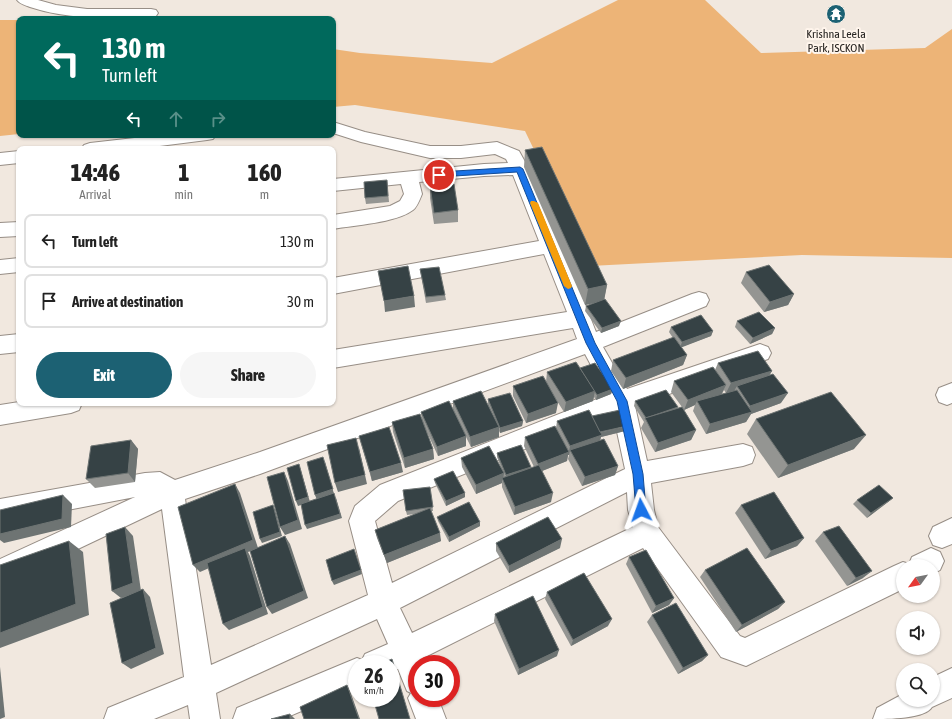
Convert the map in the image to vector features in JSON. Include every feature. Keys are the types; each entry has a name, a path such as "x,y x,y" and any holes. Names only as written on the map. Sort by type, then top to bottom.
{"street":[{"path":"24,0 64,12 91,14 151,13"},
{"path":"336,128 361,137 430,152 461,152 497,148 513,155 552,246 590,343 622,401 638,474 641,510 647,533 731,647 746,652 896,578"},
{"path":"115,146 182,138"},
{"path":"0,159 16,157"},
{"path":"336,186 484,170 520,169"},
{"path":"336,222 394,212 407,206 413,194 409,178"},
{"path":"0,230 16,229"},
{"path":"336,285 552,246"},
{"path":"0,267 16,265"},
{"path":"0,573 172,492 260,463 590,343 699,300"},
{"path":"336,359 581,318"},
{"path":"0,345 16,343"},
{"path":"408,656 383,602 362,521 364,514 389,493 600,407 622,401 760,353"},
{"path":"0,415 53,406"},
{"path":"119,719 200,685 383,602 638,474 743,456"},
{"path":"0,510 145,484 160,483 172,492 205,719"},
{"path":"396,655 647,533"},
{"path":"248,719 348,676"},
{"path":"940,689 952,682"},
{"path":"426,707 431,719"},
{"path":"888,719 908,707"}],"shaded area":[{"path":"618,0 705,0 761,53 925,48 952,29 952,258 802,255 590,266 525,131 355,105 336,107 336,49 360,53 492,63"},
{"path":"0,20 16,20 16,134 0,136"}],"building":[{"path":"542,147 607,285 588,289 525,150"},
{"path":"387,180 388,196 365,198 364,182"},
{"path":"454,184 458,210 434,213 430,186"},
{"path":"769,265 794,294 770,302 746,272"},
{"path":"408,266 414,296 384,301 378,271"},
{"path":"439,267 445,295 426,297 420,269"},
{"path":"605,299 621,321 602,328 586,306"},
{"path":"759,312 775,328 753,338 737,321"},
{"path":"701,315 713,331 682,342 671,327"},
{"path":"674,337 687,355 626,378 613,360"},
{"path":"758,351 772,371 731,383 718,363"},
{"path":"576,362 595,391 566,402 547,372"},
{"path":"595,363 613,389 597,395 580,368"},
{"path":"713,367 726,385 688,400 674,381"},
{"path":"773,374 788,393 750,406 737,386"},
{"path":"543,376 558,403 528,414 513,386"},
{"path":"666,390 678,407 646,418 635,401"},
{"path":"737,390 752,412 710,424 697,401"},
{"path":"481,391 499,427 470,437 453,401"},
{"path":"831,392 866,435 788,465 756,419"},
{"path":"510,393 523,421 500,428 488,399"},
{"path":"449,401 466,436 437,447 421,412"},
{"path":"682,407 696,430 658,443 645,418"},
{"path":"589,410 602,435 570,446 557,421"},
{"path":"620,410 627,426 600,432 592,416"},
{"path":"420,414 433,449 404,458 392,422"},
{"path":"555,426 569,452 538,464 525,437"},
{"path":"389,427 401,463 370,472 359,436"},
{"path":"356,438 365,475 335,483 327,445"},
{"path":"604,439 618,466 585,477 570,450"},
{"path":"131,440 128,473 86,479 91,446"},
{"path":"521,445 531,467 506,475 497,453"},
{"path":"489,446 504,473 476,485 461,458"},
{"path":"323,457 333,489 315,495 307,462"},
{"path":"299,464 308,497 296,501 287,468"},
{"path":"539,465 553,493 515,507 502,478"},
{"path":"453,471 465,493 446,501 434,479"},
{"path":"284,472 298,520 280,527 267,477"},
{"path":"235,484 253,540 193,565 178,507"},
{"path":"879,485 893,498 871,513 857,500"},
{"path":"430,487 433,507 406,511 403,490"},
{"path":"774,492 804,538 771,551 741,505"},
{"path":"334,493 340,514 305,525 301,504"},
{"path":"63,495 62,519 0,534 0,510"},
{"path":"469,502 480,522 449,537 437,517"},
{"path":"273,505 280,532 260,539 253,512"},
{"path":"430,508 440,533 384,555 375,530"},
{"path":"548,517 562,539 509,566 496,543"},
{"path":"839,526 872,571 856,578 823,532"},
{"path":"125,527 133,583 112,591 106,534"},
{"path":"285,536 304,591 267,607 250,551"},
{"path":"69,541 76,604 0,633 0,565"},
{"path":"245,548 263,607 223,624 207,563"},
{"path":"747,548 785,602 742,625 705,570"},
{"path":"354,549 361,570 332,581 326,560"},
{"path":"646,550 674,598 656,606 629,557"},
{"path":"584,573 612,619 573,640 547,592"},
{"path":"143,589 156,648 122,663 110,603"},
{"path":"533,596 559,650 519,669 495,614"},
{"path":"676,603 708,655 683,668 652,615"},
{"path":"347,685 348,707 355,707 359,719 304,719 300,707"},
{"path":"400,686 410,719 379,719 376,707 400,707"},
{"path":"290,714 290,719 271,719"}],"slow traffic":[{"path":"534,203 568,286"}],"place":[{"name":"Krishna Leela Park, ISCKON","path":"836,14"}],"route":[{"path":"439,175 484,170 520,169 590,343 622,401 638,474 641,510"}]}
